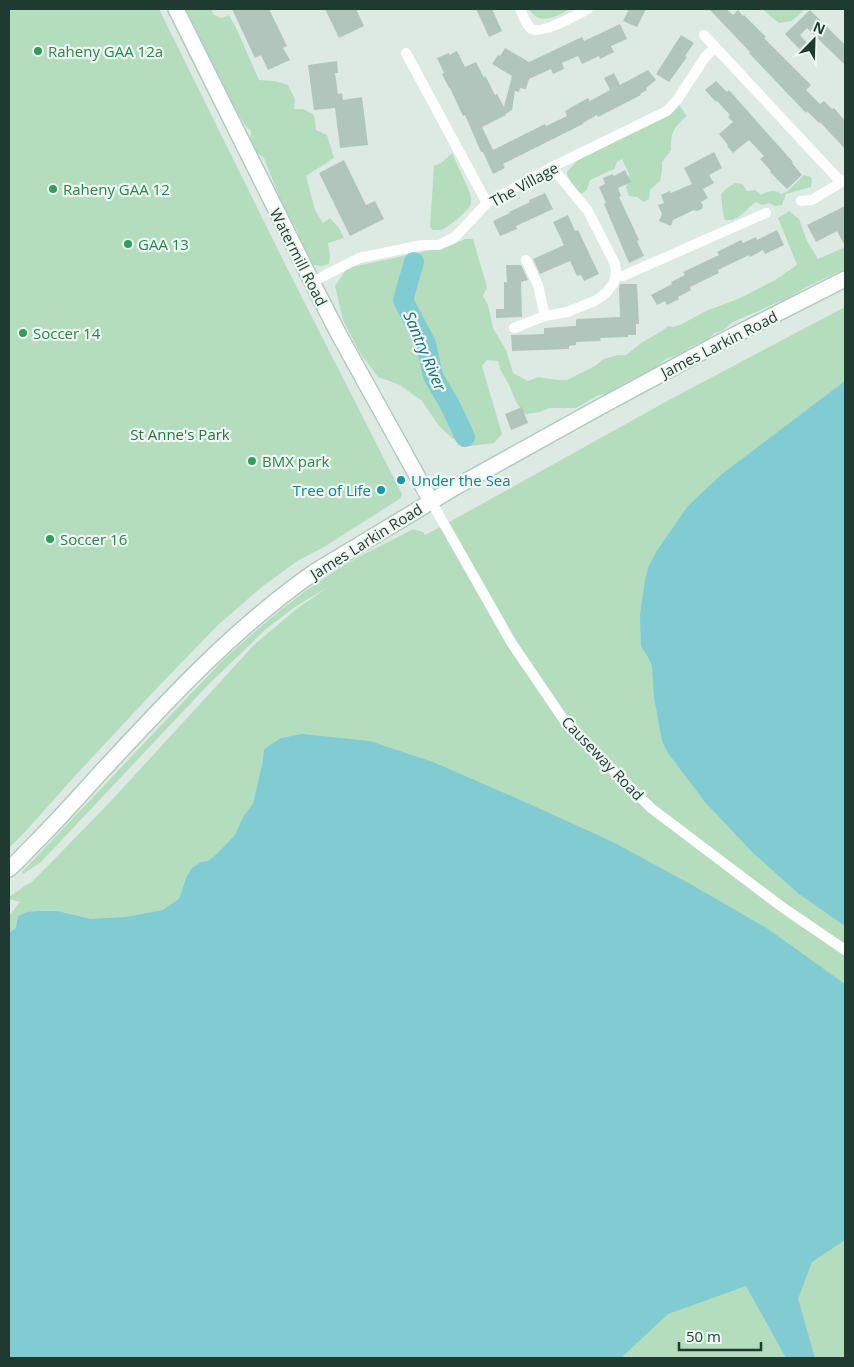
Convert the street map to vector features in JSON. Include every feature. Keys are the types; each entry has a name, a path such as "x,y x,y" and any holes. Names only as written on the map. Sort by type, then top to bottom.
{"main road":[{"name":"Watermill Road","path":"176,9 312,282 431,501"},
{"name":"James Larkin Road","path":"9,869 49,829 140,729 220,648 271,604 316,571 431,501 713,346 845,279"}],"street":[{"path":"520,9 532,29 538,31 560,23 588,9"},
{"path":"704,35 843,181 812,200 801,202"},
{"name":"The Village","path":"312,282 359,258 422,245 440,245 455,238 487,203 552,167 666,111 678,100 706,56 715,48"},
{"path":"406,53 487,203"},
{"path":"514,328 546,316 567,312 595,301 606,293 616,276 615,264 588,212 552,167"},
{"path":"616,276 623,276 766,213"},
{"path":"526,260 538,285 546,316"},
{"name":"Causeway Road","path":"431,501 511,642 568,726 651,808 782,907 845,950"}],"green space":[{"name":"St Anne's Park","path":"9,9 159,9 286,266 402,494 401,498 324,547 299,560 263,586 218,625 9,848"},
{"path":"181,9 211,9 214,15 222,18 229,15 259,80 275,81 288,85 295,99 294,109 303,109 314,115 316,130 327,135 334,158 306,176 315,210 323,223 330,218 339,228 344,238 328,243 329,264 321,266 310,264 297,230 283,206 264,158 256,152 250,140 251,131 245,125 223,88 219,75"},
{"path":"529,9 570,9 554,17 543,19 538,18"},
{"path":"762,9 805,9 792,21 779,23"},
{"path":"679,105 687,116 674,131 671,139 671,150 662,162 660,181 650,190 649,199 644,202 637,197 629,196 626,187 629,174 622,159 617,162 614,169 590,180 587,189 582,194 576,190 567,172 577,161 638,130"},
{"path":"452,153 470,193 471,204 465,212 448,226 441,230 433,230 430,227 434,166 441,163"},
{"path":"804,175 811,177 811,187 786,194 782,205 775,206 769,203 762,205 756,202 735,219 725,220 721,194 735,183 742,184 747,191 755,190 761,195 771,191 781,194 788,191"},
{"path":"789,211 799,219 807,241 818,259 845,247 845,269 806,287 790,297 733,322 722,331 714,333 708,339 666,359 648,374 630,380 576,408 549,408 540,412 526,414 516,402 498,361 487,360 482,366 502,434 494,443 470,446 453,439 439,426 422,401 400,385 378,377 360,353 343,320 335,286 347,268 450,246 465,239 473,239 487,287 483,296 488,305 493,328 506,350 513,373 528,381 538,377 567,380 595,366 604,359 626,355 668,326 673,327 682,324 706,311 738,299 775,280 797,265 778,218"},
{"path":"845,307 845,1358 9,1358 9,916 20,902 9,899 9,897 32,882 110,802 254,645 295,610 328,587 295,607 266,629 209,684 41,862 23,874 22,872 221,662 276,614 320,581 354,560 413,529 423,532 425,535 669,400"}],"water":[{"path":"845,381 845,926 799,894 753,853 705,802 668,753 662,741 654,697 652,666 641,646 640,615 648,568 656,552 688,506 722,474"},
{"path":"302,734 370,741 433,762 613,842 768,929 845,984 845,1240 812,1262 798,1299 815,1358 786,1358 746,1286 668,1314 621,1358 9,1358 9,933 16,928 18,916 27,912 57,911 91,919 126,917 163,910 179,899 187,876 192,868 201,862 208,861 235,835 243,817 253,804 264,749 281,738"}],"building":[{"path":"232,9 269,9 287,46 283,48 290,60 268,70 261,55 255,58"},
{"path":"325,9 356,9 364,26 339,38"},
{"path":"476,9 492,9 502,31 489,37"},
{"path":"629,9 646,9 637,27 623,21"},
{"path":"709,9 726,9 733,15 738,10 766,37 764,38 811,85 806,90 820,104 824,101 832,109 834,108 845,121 845,149 820,122 807,111 806,113"},
{"path":"810,10 845,45 845,65 807,28 800,35 809,45 802,52 785,34"},
{"path":"620,24 627,39 611,46 614,52 600,59 599,56 582,64 578,56 562,63 564,69 553,74 551,69 529,79 526,89 520,88 519,92 515,91 512,110 482,127 493,150 545,124 546,126 567,116 565,111 588,98 590,101 610,90 604,78 614,73 620,85 648,70 656,80 641,95 598,117 597,115 583,124 503,164 505,168 493,174 465,115 463,116 442,74 444,73 437,58 457,51 465,67 476,62 484,78 485,75 495,95 497,94 504,107 512,76 492,64 505,48 529,62 582,37 584,41"},
{"path":"681,35 694,43 685,56 687,57 669,82 656,74"},
{"path":"337,61 338,73 335,73 338,94 342,93 343,100 362,97 368,145 340,148 335,108 314,110 308,65"},
{"path":"716,81 727,92 729,90 793,162 802,175 787,189 770,172 760,159 764,156 749,140 733,153 719,134 733,122 728,117 730,115 705,90"},
{"path":"714,152 722,168 709,175 714,183 703,189 708,198 701,202 702,209 694,210 673,220 671,226 659,221 662,214 658,205 664,203 661,195 692,184 684,168"},
{"path":"344,160 366,205 375,201 384,219 350,236 319,173"},
{"path":"625,170 631,182 618,188 621,196 619,197 639,240 637,241 644,256 629,263 604,204 606,203 599,187 605,184 603,178 613,174 614,176"},
{"path":"545,193 553,209 516,226 517,229 500,236 493,221"},
{"path":"845,206 845,246 837,231 816,242 807,225"},
{"path":"568,215 575,231 578,230 599,274 584,281 581,275 577,276 570,261 540,274 533,259 564,245 553,222"},
{"path":"777,230 784,245 765,254 763,250 750,257 749,255 718,270 719,273 690,287 691,290 667,305 665,301 657,305 651,295 685,275 683,272 719,255 717,252 741,240 743,243 756,237 757,240"},
{"path":"506,265 521,265 528,280 521,282 522,317 496,318 496,309 504,309 504,282 507,282"},
{"path":"620,284 637,284 639,324 636,324 636,335 600,338 601,341 576,342 576,345 569,346 569,349 512,351 511,335 544,334 544,328 576,326 577,319 620,317"},
{"path":"522,407 528,423 511,430 505,414"}],"waterway":[{"name":"Santry River","path":"414,262 403,300 426,344 433,376 450,405 465,437"}],"place":[{"name":"Raheny GAA 12a","path":"38,51"},
{"name":"Raheny GAA 12","path":"53,189"},
{"name":"GAA 13","path":"128,244"},
{"name":"Soccer 14","path":"23,333"},
{"name":"BMX park","path":"252,461"},
{"name":"Under the Sea","path":"401,480"},
{"name":"Tree of Life","path":"381,490"},
{"name":"Soccer 16","path":"50,539"}]}
